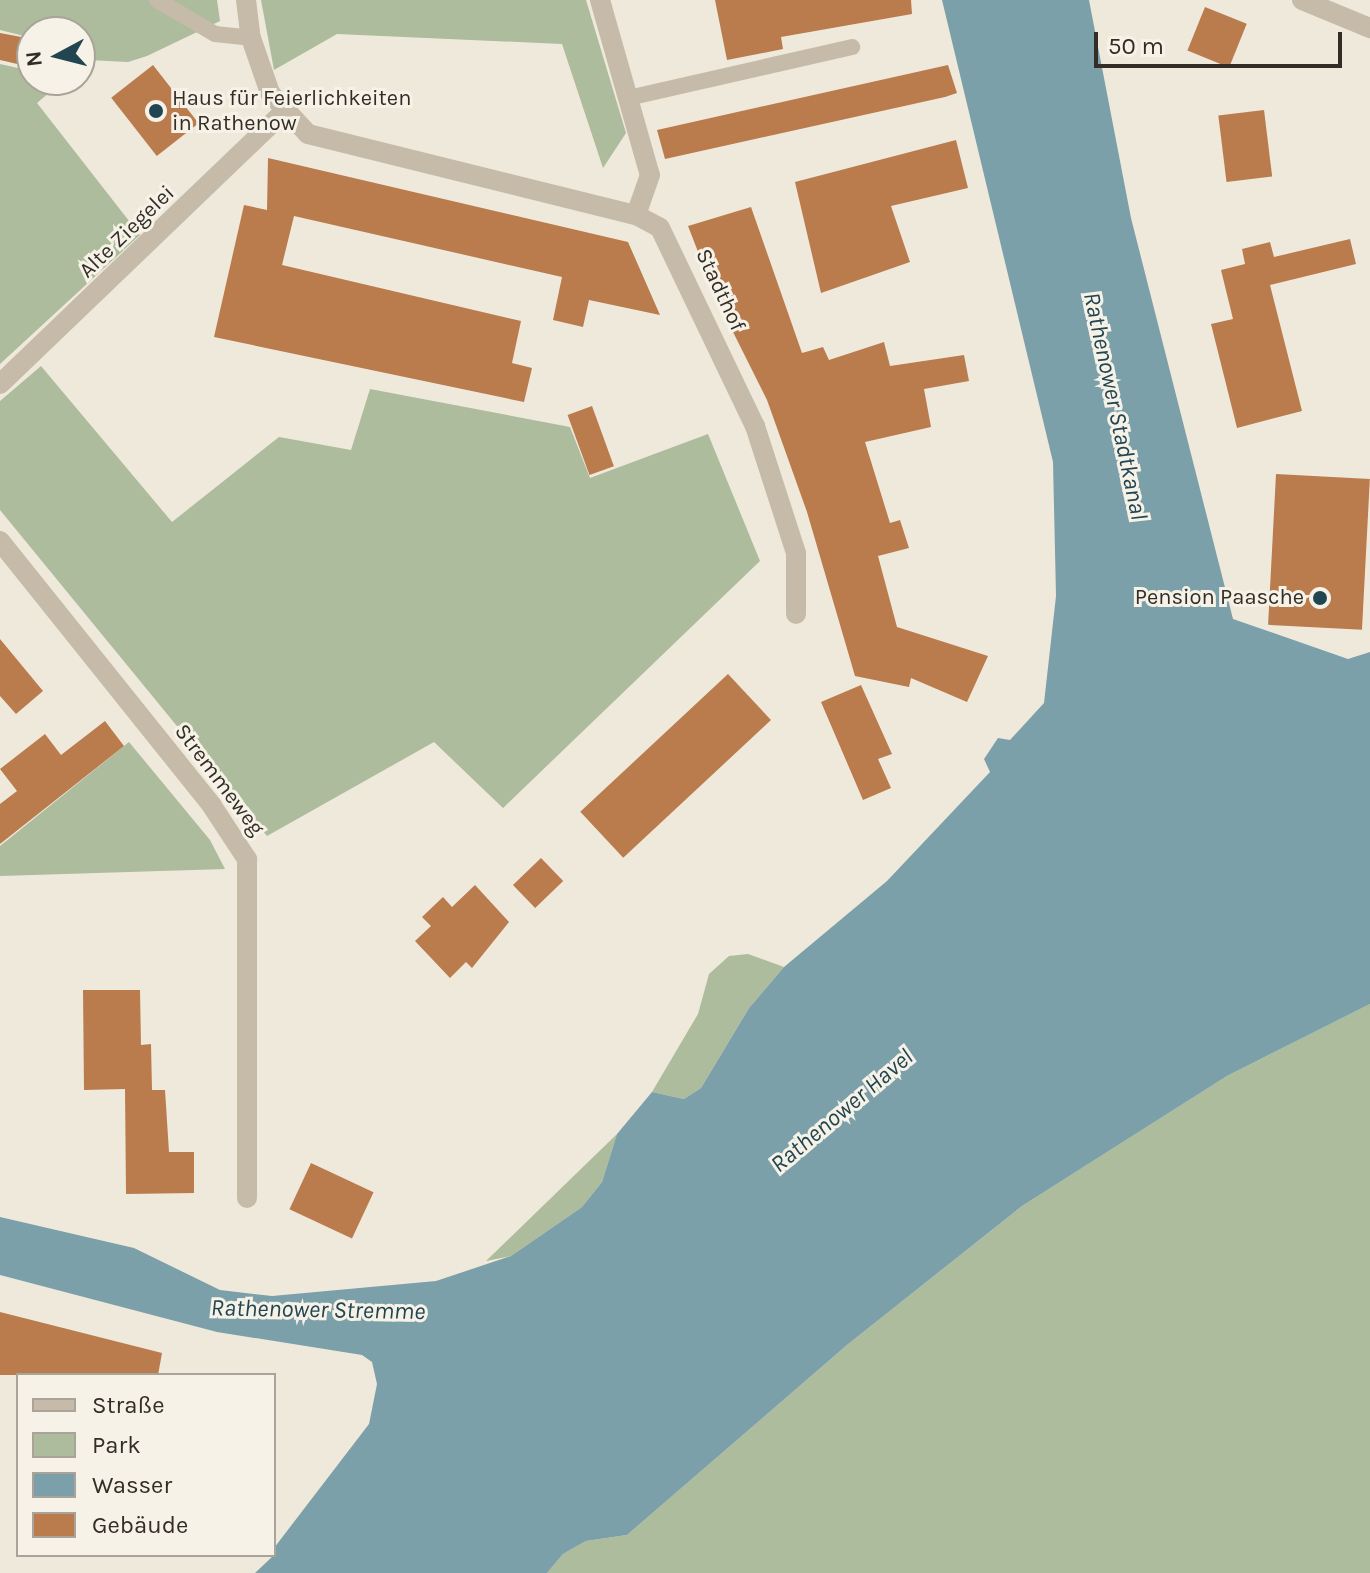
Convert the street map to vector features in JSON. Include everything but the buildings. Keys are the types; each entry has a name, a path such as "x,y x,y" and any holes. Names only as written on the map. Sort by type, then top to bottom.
{"street":[{"path":"246,0 251,38 270,93 308,134 636,215 650,175 600,0"},
{"path":"1302,0 1370,28"},
{"name":"Alte Ziegelei","path":"0,384 285,111"},
{"name":"Stadthof","path":"636,215 660,228 674,249 755,426 796,553 796,614"},
{"name":"Stremmeweg","path":"0,541 212,806 247,859 247,1198"}],"lane":[{"path":"157,0 215,34 251,38"},
{"path":"628,98 852,47"}],"green space":[{"path":"0,0 217,0 220,21 128,62 96,60 96,16 16,16 16,34 0,30"},
{"path":"261,0 586,0 626,133 603,168 562,44 337,34 274,70"},
{"path":"0,64 16,68 16,96 45,96 37,103 140,235 0,364"},
{"path":"41,366 172,522 279,437 351,450 370,389 570,427 590,478 708,434 760,561 503,808 434,742 267,836 0,510 0,401"},
{"path":"129,742 210,840 225,869 0,876 0,846"},
{"path":"748,954 784,967 749,1008 701,1088 684,1099 652,1092 698,1014 709,974 729,956"},
{"path":"1370,1004 1370,1573 547,1573 563,1554 586,1541 627,1535 847,1345 1022,1206 1227,1076"},
{"path":"617,1134 602,1182 582,1207 511,1256 486,1261"}],"water":[{"path":"942,0 1089,0 1131,218 1233,619 1348,659 1370,652 1370,1004 1227,1076 1022,1206 847,1345 627,1535 586,1541 563,1554 547,1573 255,1573 272,1557 276,1557 276,1545 369,1424 377,1384 372,1362 362,1355 217,1332 0,1275 0,1217 134,1248 220,1290 272,1296 436,1281 511,1256 582,1207 602,1182 617,1134 652,1092 684,1099 701,1088 749,1008 784,967 887,881 990,772 984,759 998,738 1010,740 1044,703 1056,596 1053,462"}],"place":[{"name":"Haus für Feierlichkeiten in Rathenow","path":"156,111"},
{"name":"Pension Paasche","path":"1320,598"}],"water label":[{"name":"Rathenower Stadtkanal","path":"1115,406"},
{"name":"Rathenower Havel","path":"842,1111"},
{"name":"Rathenower Stremme","path":"318,1310"}]}
